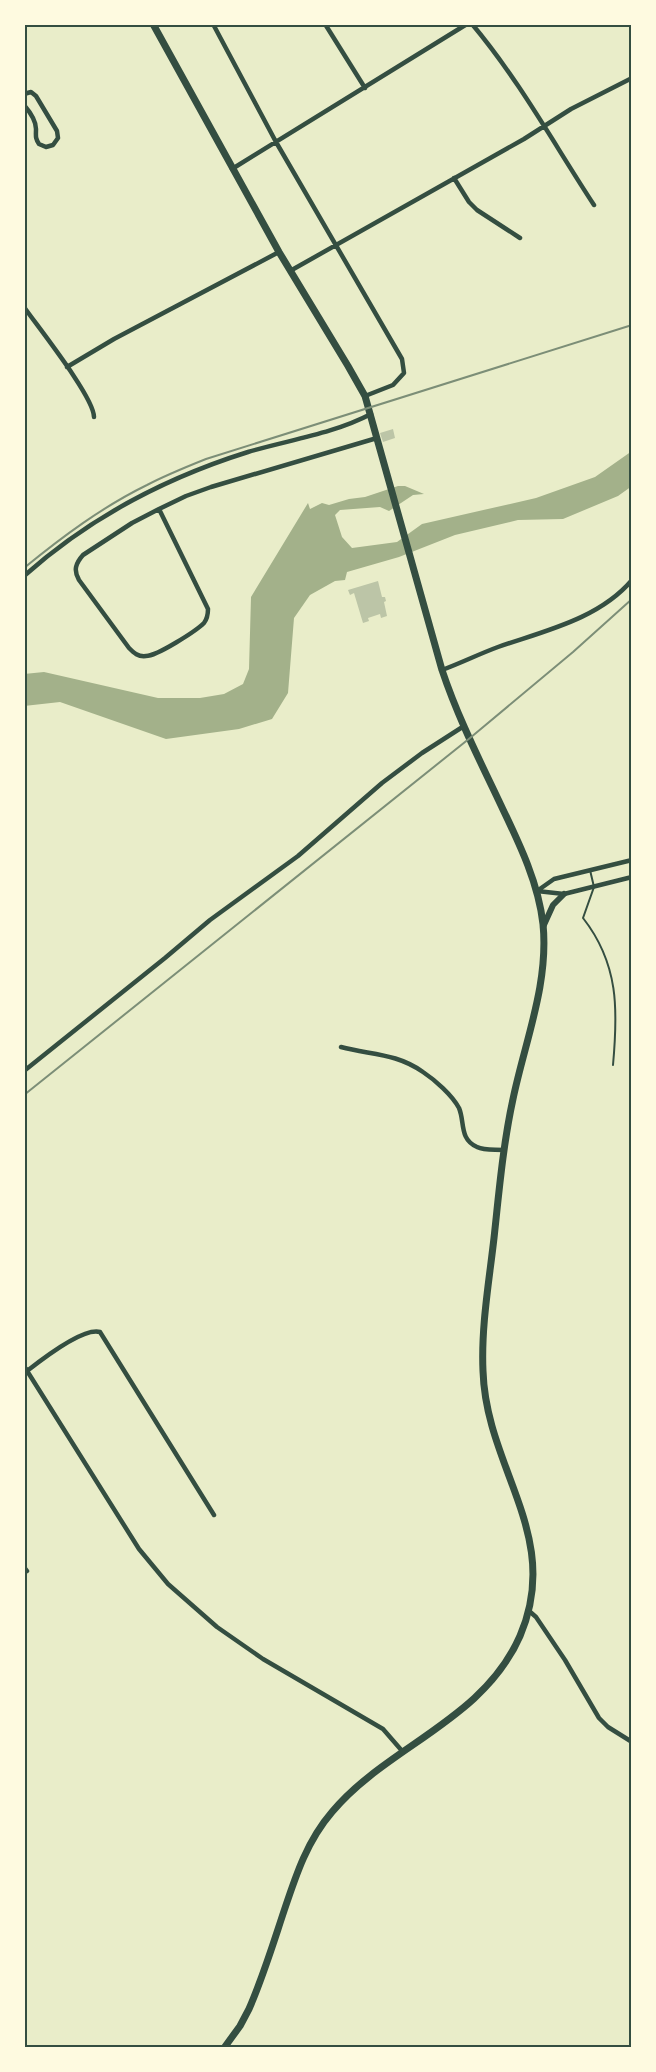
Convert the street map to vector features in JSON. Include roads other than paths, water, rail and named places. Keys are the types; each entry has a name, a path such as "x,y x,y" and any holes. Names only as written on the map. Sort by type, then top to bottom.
{"main road":[{"path":"153,24 279,252 357,379 371,414 442,670 464,726 518,840 537,891 543,928 544,964 540,989 518,1074 504,1150 485,1318 483,1371 490,1424 525,1518 532,1545 533,1582 528,1610 511,1653 490,1682 452,1718 354,1789 332,1811 314,1836 295,1878 249,2009 224,2048"}],"street":[{"path":"213,24 276,142 402,359 404,373 393,385 364,396"},
{"path":"325,24 365,88"},
{"path":"232,169 467,24"},
{"path":"472,24 492,47 527,98 594,205"},
{"path":"290,271 597,95 632,78"},
{"path":"24,94 31,92 36,96 57,131 58,138 53,145 46,147 39,144 34,119 24,105"},
{"path":"454,178 469,202 477,210 520,238"},
{"path":"67,367 114,339 279,252"},
{"path":"24,307 89,400 94,417"},
{"path":"24,576 97,520 180,476 263,448 341,426 371,414"},
{"path":"159,509 204,598 208,614 198,627 160,652 141,656 129,648 76,575 76,565 82,555 132,523 159,509 186,496 376,438"},
{"path":"442,670 495,648 548,631 591,612 614,598 632,580"},
{"path":"24,1071 210,920 298,856 382,783 422,753 464,726"},
{"path":"537,891 554,879 632,860"},
{"path":"537,891 564,894 632,877"},
{"path":"543,928 553,904 564,894"},
{"path":"340,1047 389,1056 424,1072 458,1106 463,1132 468,1142 480,1149 504,1150"},
{"path":"27,1371 64,1346 92,1331 100,1332 214,1515"},
{"path":"24,1366 138,1549 168,1584 218,1627 262,1659 383,1730 403,1753"},
{"path":"528,1610 536,1617 565,1660 599,1718 608,1727 632,1742"}],"lane":[{"path":"590,870 594,886 583,918 606,960 616,999 617,1017 613,1065"}],"railway":[{"path":"24,568 68,534 114,503 161,478 206,459 632,325"},
{"path":"24,1095 470,738 573,652 632,599"}]}
